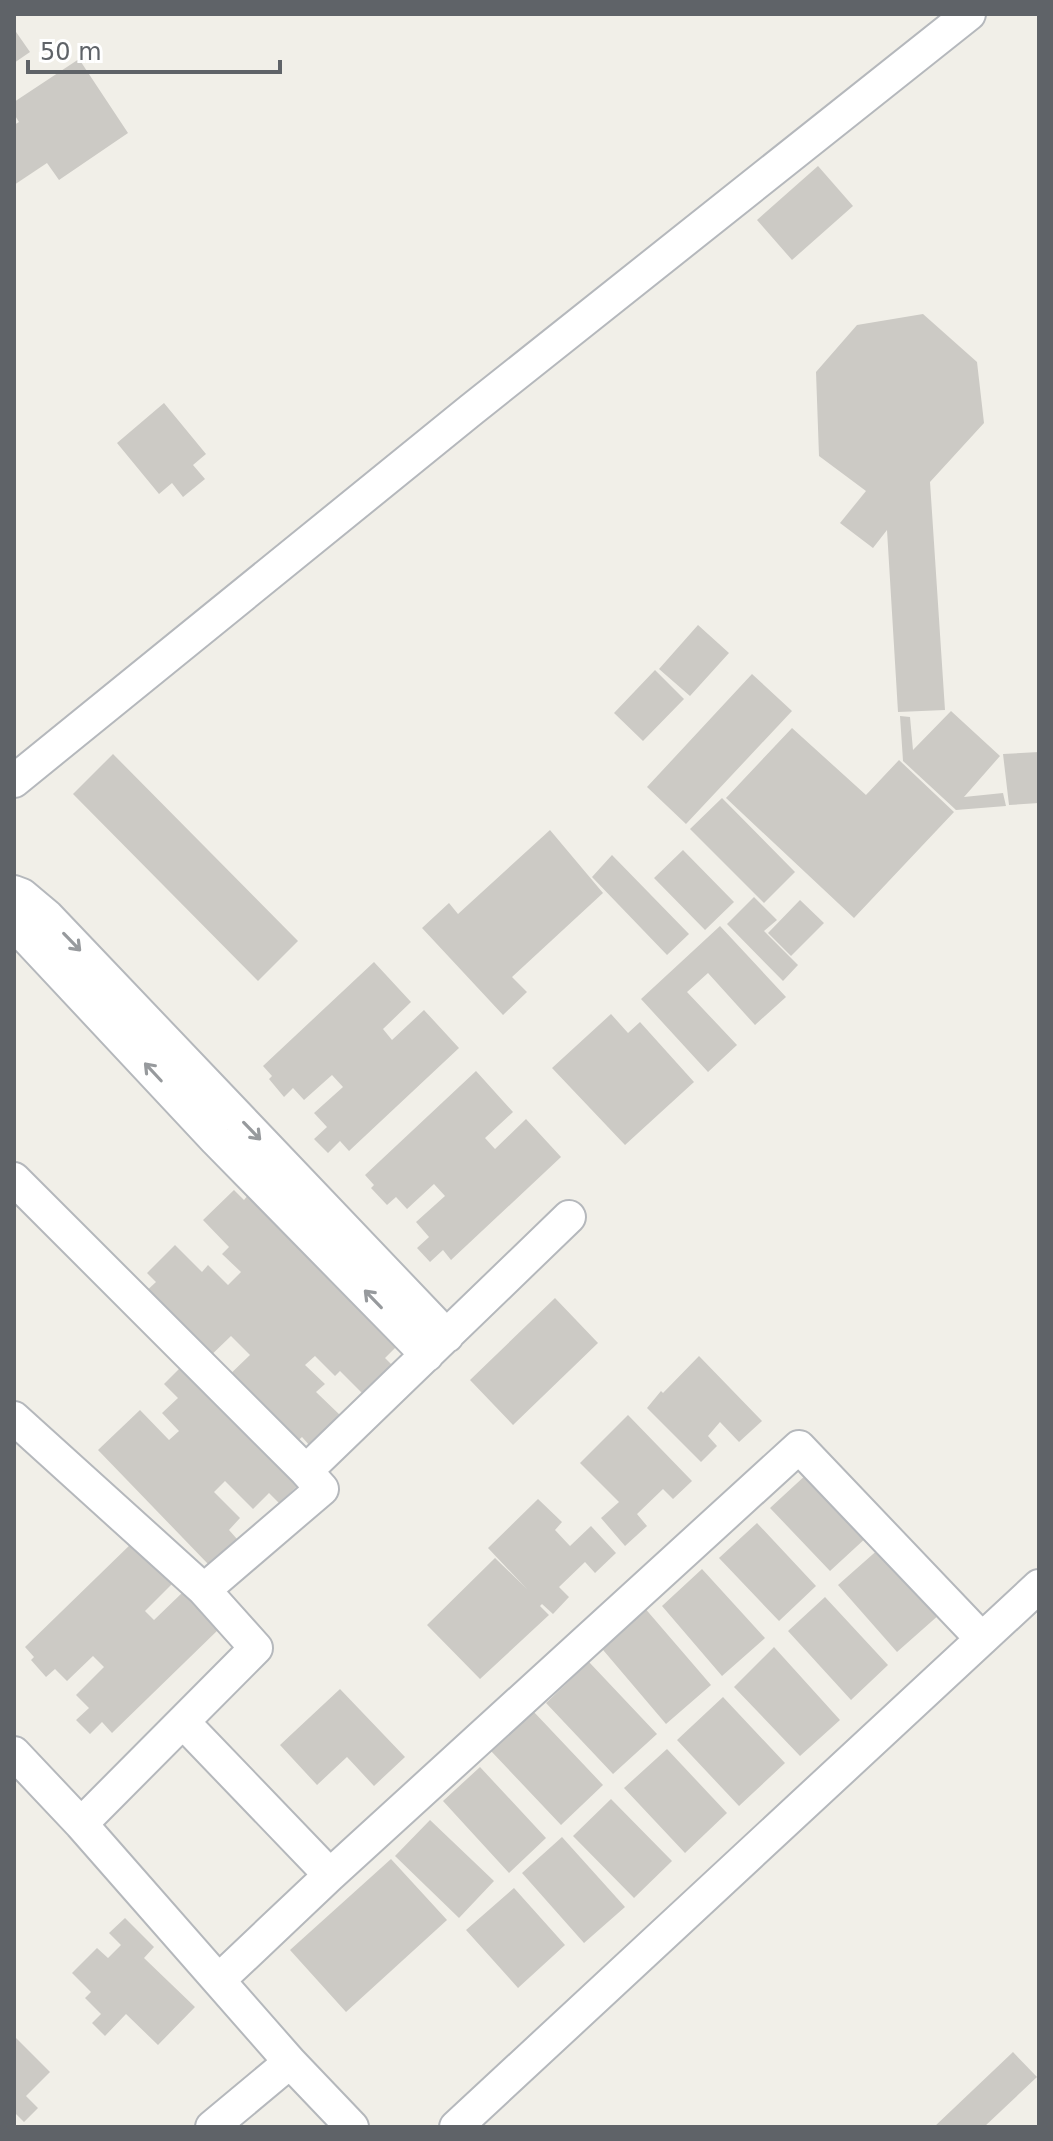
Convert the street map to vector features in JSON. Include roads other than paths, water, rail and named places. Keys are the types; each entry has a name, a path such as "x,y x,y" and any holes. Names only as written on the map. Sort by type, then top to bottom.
{"street":[{"path":"14,781 471,410 969,14"},
{"path":"14,892 47,916 437,1345"},
{"path":"14,924 216,1140 437,1345"},
{"path":"14,1179 322,1489 204,1590"},
{"path":"306,1471 569,1217"},
{"path":"14,1418 204,1590 256,1648 81,1824"},
{"path":"219,1980 799,1447 982,1639"},
{"path":"456,2127 1039,1586"},
{"path":"184,1723 330,1875"},
{"path":"14,1753 81,1824 290,2062 352,2127"},
{"path":"212,2127 290,2062"}]}
